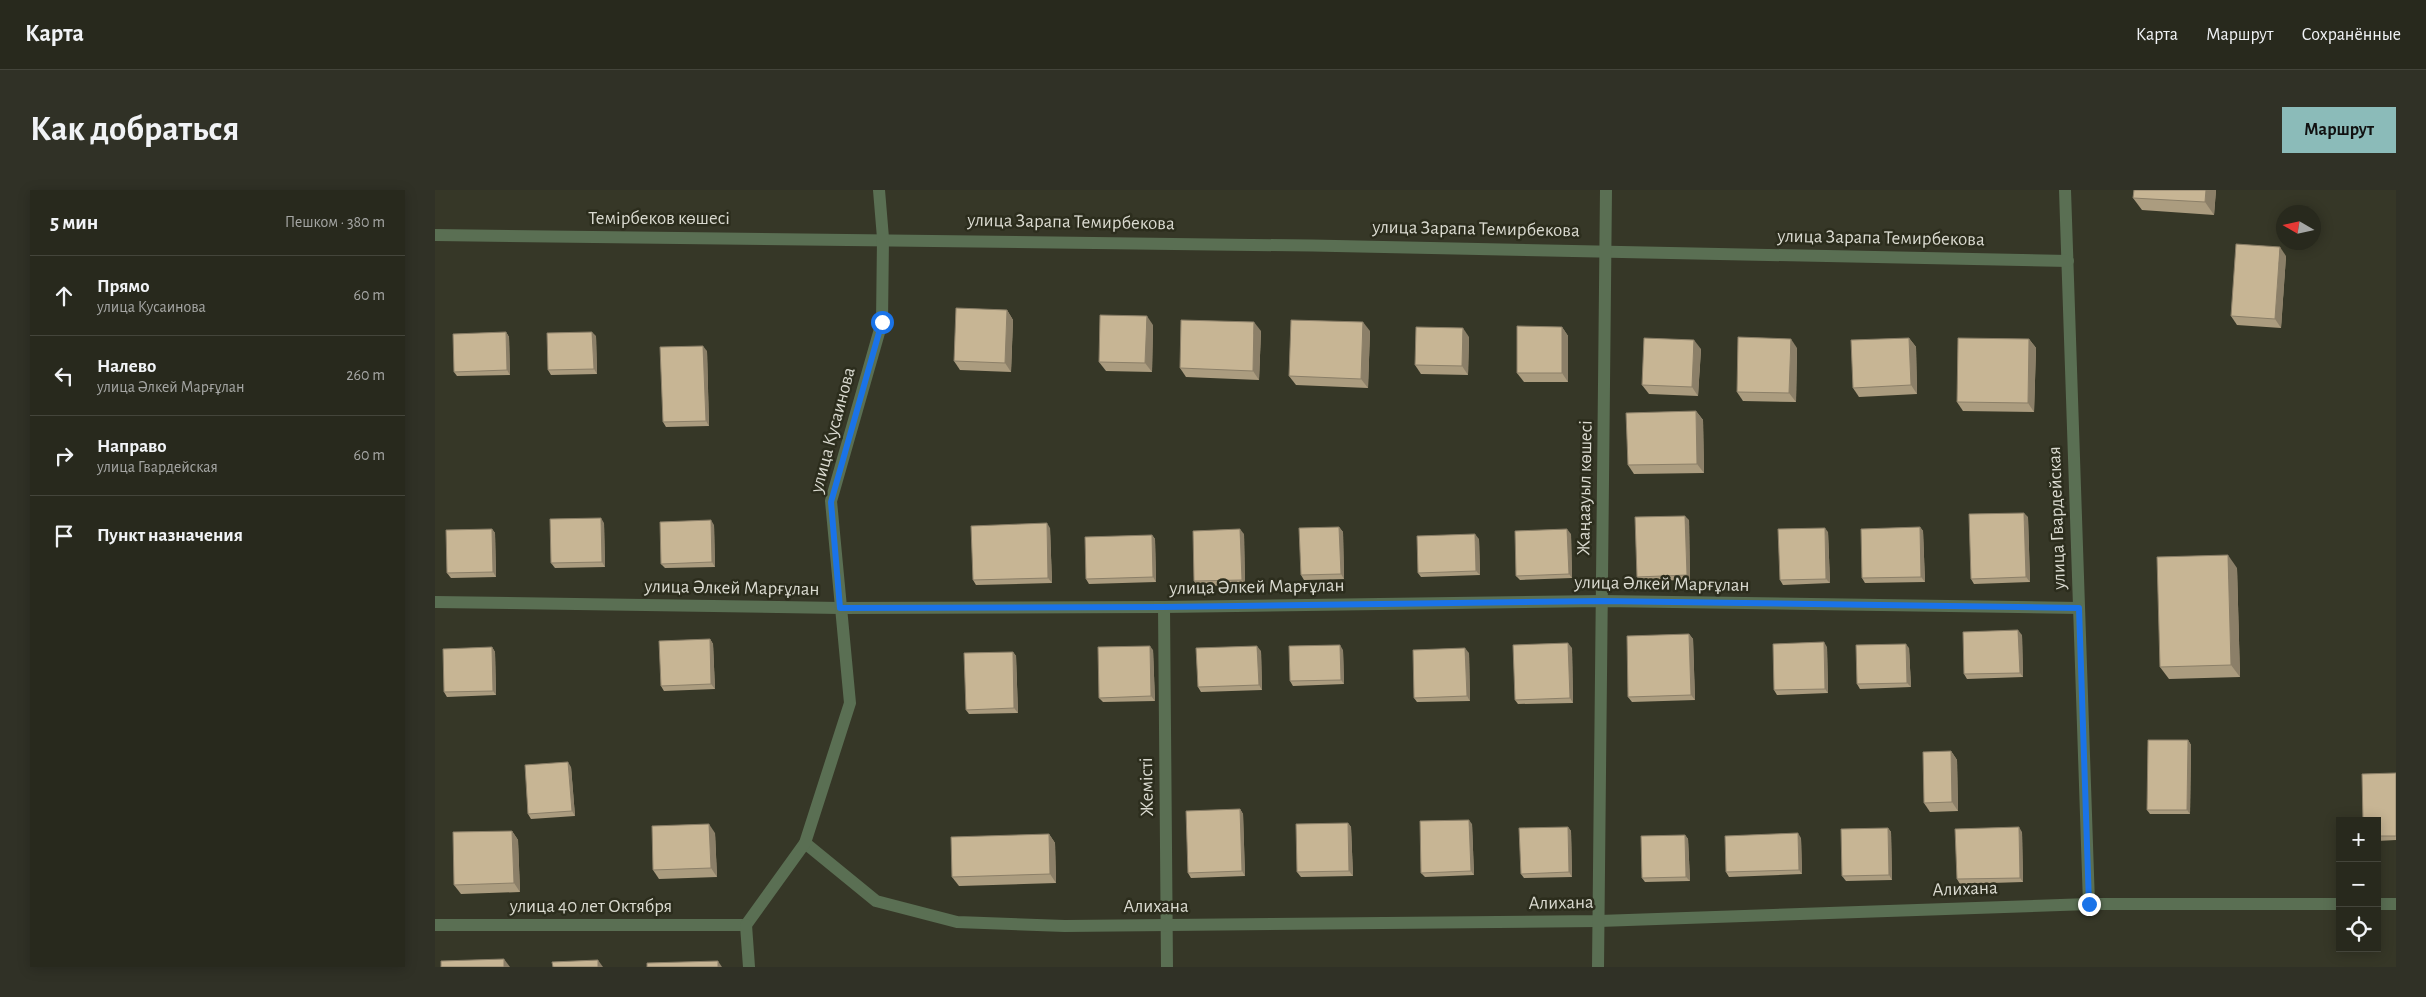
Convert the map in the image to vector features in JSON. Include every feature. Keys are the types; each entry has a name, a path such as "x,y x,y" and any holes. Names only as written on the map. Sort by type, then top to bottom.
{"street":[{"name":"улица Кусаинова","path":"746,925 805,843 850,703 831,502 882,322 883,238 879,190"},
{"name":"Жаңаауыл көшесі","path":"1598,967 1606,190"},
{"name":"улица Гвардейская","path":"2065,190 2089,904"},
{"name":"Темірбеков көшесі","path":"435,235 883,238"},
{"name":"улица Зарапа Темирбекова","path":"883,238 1606,250 2068,261"},
{"name":"улица Әлкей Марғұлан","path":"435,602 840,608 1164,607 1602,601 2079,608"},
{"name":"Жемісті","path":"1164,607 1167,967"},
{"name":"Алихана","path":"805,843 876,901 957,922 1065,926 1599,921 2089,904 2336,904"},
{"path":"2381,904 2396,904"},
{"name":"улица 40 лет Октября","path":"435,925 746,925"},
{"path":"746,925 749,967"}],"building":[{"path":"2134,190 2206,190 2205,202 2133,198"},
{"path":"2236,244 2276,247 2276,250 2280,250 2275,319 2231,316"},
{"path":"956,308 1007,310 1005,363 954,361"},
{"path":"1100,315 1147,316 1145,363 1099,362"},
{"path":"1181,320 1254,322 1253,371 1180,368"},
{"path":"1291,320 1363,322 1361,379 1289,376"},
{"path":"1517,326 1562,327 1562,373 1517,373"},
{"path":"1416,327 1463,328 1462,366 1415,365"},
{"path":"506,332 507,370 454,372 453,334"},
{"path":"592,332 594,369 548,370 547,333"},
{"path":"1738,337 1791,339 1789,393 1737,392"},
{"path":"1644,338 1694,340 1692,387 1642,385"},
{"path":"1909,338 1911,385 1853,388 1851,340"},
{"path":"1958,338 2029,339 2028,403 1957,402"},
{"path":"703,346 706,421 663,422 660,347"},
{"path":"1696,411 1697,464 1628,465 1626,413"},
{"path":"2024,513 2026,577 1971,579 1969,514"},
{"path":"1685,516 1687,575 1637,577 1635,517"},
{"path":"601,518 602,562 551,563 550,519"},
{"path":"711,520 712,562 661,564 660,522"},
{"path":"1047,523 1048,578 973,580 971,526"},
{"path":"1339,527 1341,574 1301,575 1299,528"},
{"path":"1920,527 1921,577 1862,578 1861,529"},
{"path":"1825,528 1826,579 1780,580 1778,529"},
{"path":"492,529 493,572 447,573 446,530"},
{"path":"1240,529 1242,580 1194,581 1193,531"},
{"path":"1567,529 1569,574 1516,576 1515,531"},
{"path":"1475,534 1476,571 1418,573 1417,536"},
{"path":"1152,535 1153,577 1086,579 1085,537"},
{"path":"2228,555 2231,665 2160,667 2157,557"},
{"path":"2018,630 2020,673 1964,674 1963,632"},
{"path":"1689,634 1691,695 1628,697 1627,636"},
{"path":"710,639 711,684 661,686 659,641"},
{"path":"1824,642 1825,689 1774,690 1773,644"},
{"path":"1568,643 1570,698 1515,700 1513,645"},
{"path":"1906,644 1907,683 1857,684 1856,645"},
{"path":"1340,645 1341,680 1290,681 1289,646"},
{"path":"1150,646 1151,696 1099,698 1098,647"},
{"path":"1257,646 1259,685 1198,687 1196,648"},
{"path":"492,647 493,691 444,692 443,649"},
{"path":"1465,648 1467,696 1414,698 1413,650"},
{"path":"1013,652 1014,708 966,710 964,653"},
{"path":"2148,740 2188,740 2187,810 2147,810"},
{"path":"1951,751 1952,802 1924,803 1923,752"},
{"path":"568,762 572,811 528,814 525,765"},
{"path":"2396,773 2396,836 2381,836 2381,817 2363,817 2362,774"},
{"path":"1240,809 1242,871 1188,873 1186,811"},
{"path":"1469,820 1471,871 1421,873 1420,821"},
{"path":"1348,823 1349,871 1297,872 1296,824"},
{"path":"709,824 711,868 653,870 652,826"},
{"path":"1568,827 1569,872 1521,874 1519,828"},
{"path":"2019,827 2020,878 1957,879 1955,829"},
{"path":"1888,828 1889,875 1842,876 1841,829"},
{"path":"512,831 514,883 454,885 453,832"},
{"path":"1798,833 1799,870 1726,872 1725,836"},
{"path":"1049,834 1050,874 952,877 951,837"},
{"path":"1685,835 1686,877 1642,878 1641,836"},
{"path":"504,959 504,967 441,967 441,961"},
{"path":"598,960 598,967 553,967 552,962"},
{"path":"718,961 718,967 647,967 647,963"}],"route":[{"path":"882,322 831,502 840,608 1164,607 1602,601 2079,608 2089,904"}]}
